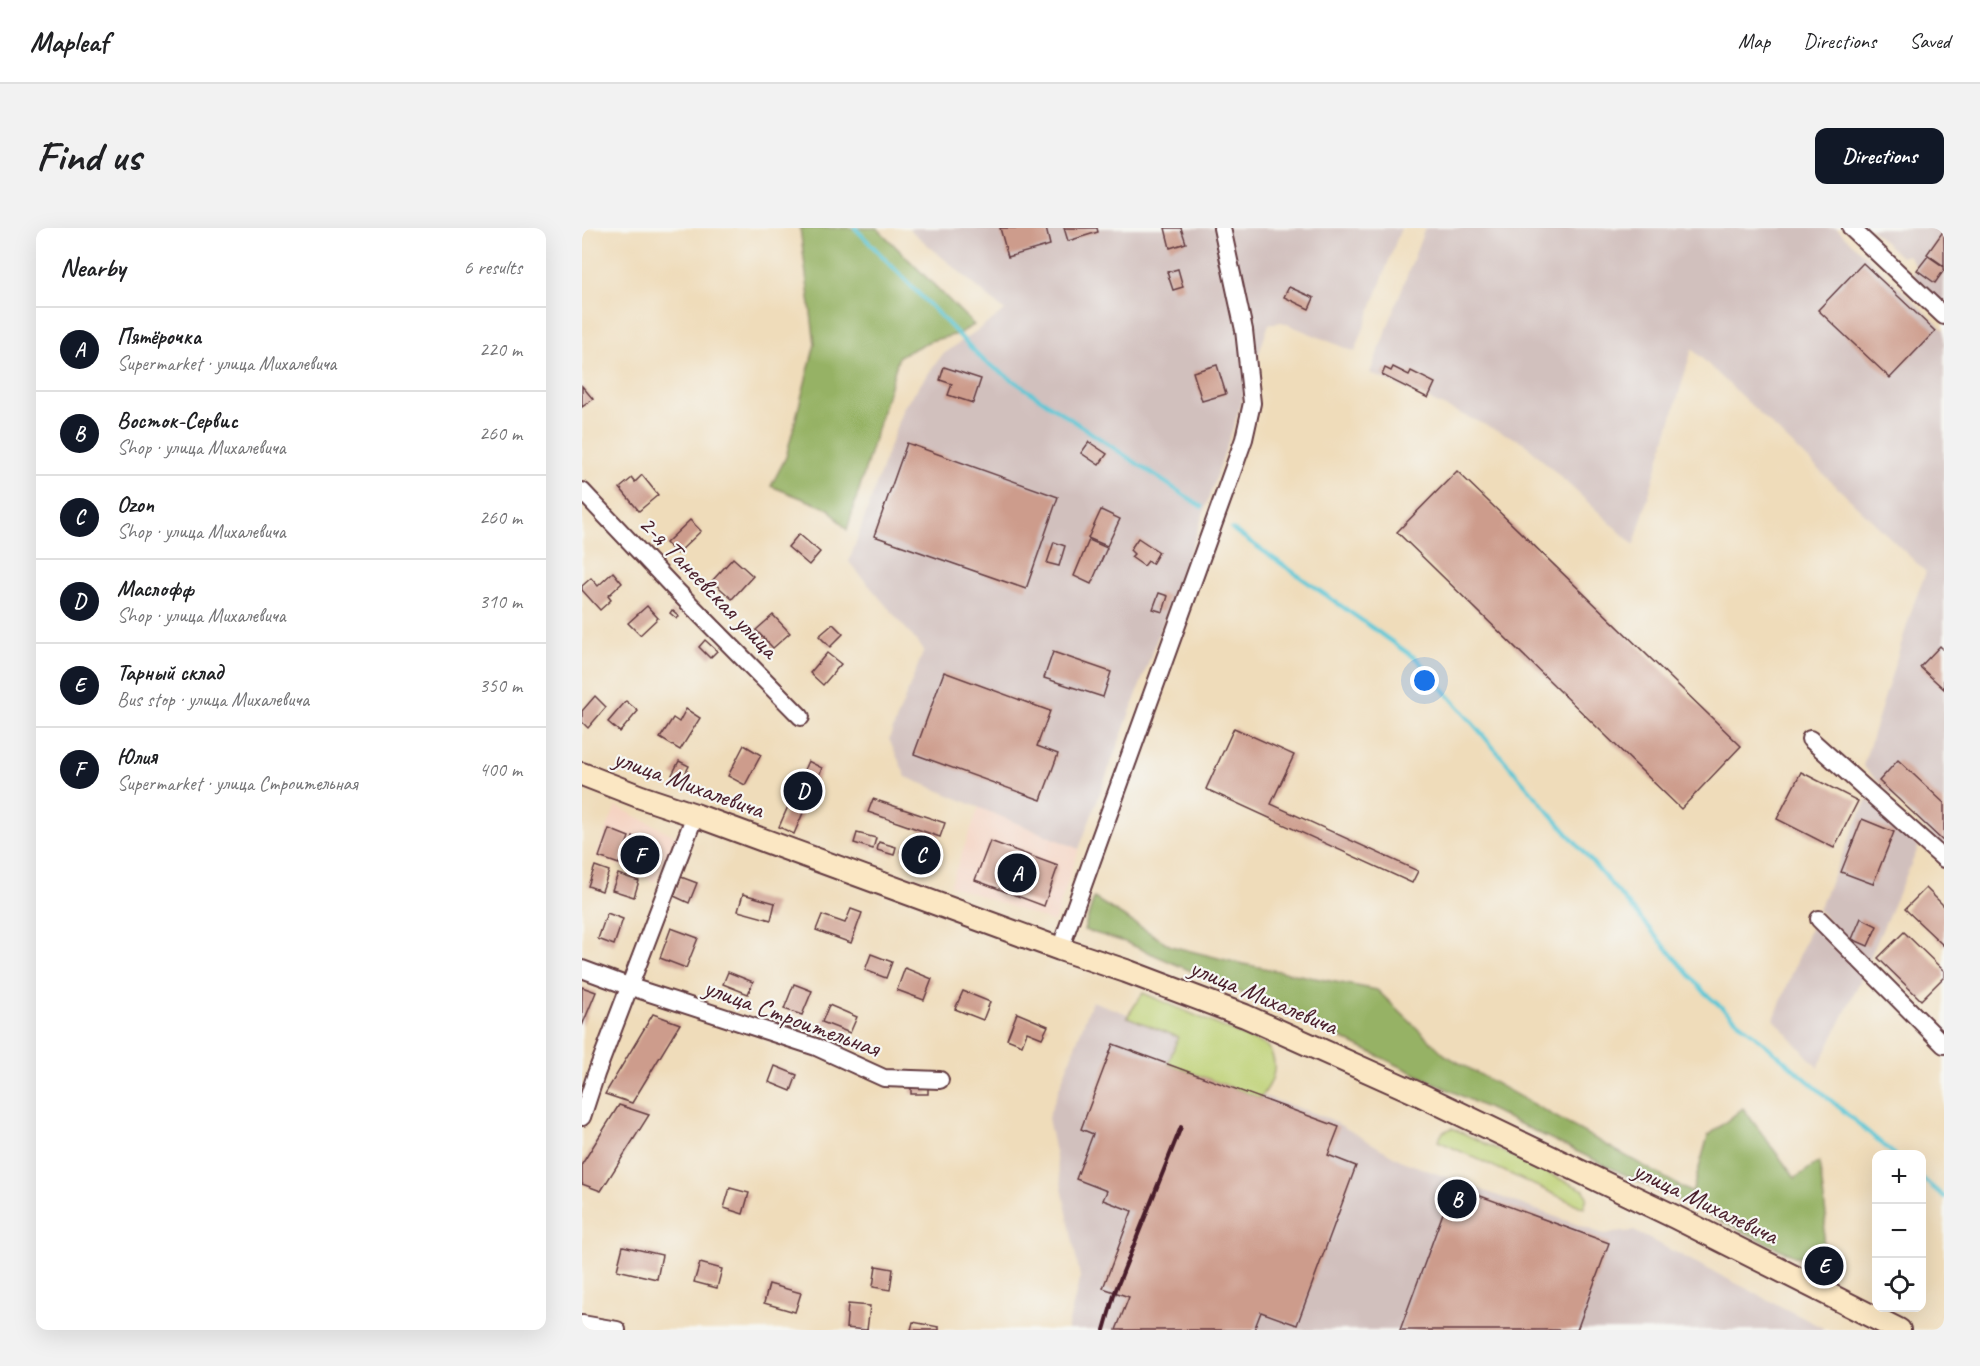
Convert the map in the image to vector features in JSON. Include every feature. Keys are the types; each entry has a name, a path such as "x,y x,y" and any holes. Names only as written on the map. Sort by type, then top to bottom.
{"street":[{"path":"1060,949 1244,439 1252,403 1244,330 1222,228"},
{"path":"1851,228 1944,316"},
{"name":"2-я Танеевская улица","path":"582,491 801,717"},
{"path":"1810,739 1944,859"},
{"name":"улица Михалевича","path":"582,774 1245,1016 1419,1094 1675,1217 1899,1330"},
{"path":"582,1117 628,986 695,815"},
{"path":"1819,919 1944,1045"},
{"name":"улица Строительная","path":"582,969 816,1047 884,1078 940,1080"},
{"path":"582,1324 617,1330"}],"shaded area":[{"path":"908,228 1401,228 1355,352 1282,322 1269,324 1195,538 1079,849 906,777 889,739 924,650 849,562 903,408 942,355 1005,311"},
{"path":"1425,228 1836,228 1944,330 1944,848 1863,766 1914,603 1926,572 1692,349 1634,545 1523,442 1370,373"},
{"path":"1870,228 1944,228 1944,306 1913,276 1915,265 1908,255 1901,257"},
{"path":"1867,799 1919,846 1868,962 1818,910"},
{"path":"616,806 679,838 655,882 596,856"},
{"path":"979,807 1079,849 1054,922 950,885"},
{"path":"1811,926 1863,975 1818,1068 1774,1019"},
{"path":"1092,1001 1182,1034 1252,1092 1330,1119 1402,1161 1603,1234 1634,1231 1827,1330 1067,1330 1080,1277 1048,1118"}],"green space":[{"path":"800,228 877,228 974,325 958,334 930,341 899,356 847,530 829,509 771,486 786,457 815,344"},
{"path":"1094,898 1171,946 1238,963 1377,990 1445,1055 1692,1193 1708,1136 1743,1108 1795,1178 1819,1162 1826,1215 1821,1260 1794,1256 1314,1025 1125,942 1084,930"},
{"path":"1143,993 1267,1046 1273,1059 1274,1073 1269,1086 1260,1098 1168,1064 1178,1037 1127,1017"},
{"path":"1452,1128 1584,1190 1587,1197 1584,1208 1438,1141 1443,1132"}],"building":[{"path":"1000,228 1046,228 1050,245 1008,257"},
{"path":"1064,228 1097,228 1098,232 1068,241"},
{"path":"1165,228 1181,228 1186,243 1170,248"},
{"path":"1944,230 1944,266 1927,254"},
{"path":"1928,256 1944,267 1935,283 1917,270"},
{"path":"1863,263 1935,331 1890,378 1818,310"},
{"path":"1178,269 1183,287 1173,290 1167,272"},
{"path":"1289,287 1314,298 1309,309 1284,297"},
{"path":"1217,365 1226,394 1202,401 1193,372"},
{"path":"944,367 981,379 973,403 948,395 952,384 940,380"},
{"path":"1393,367 1409,375 1411,371 1435,383 1428,398 1382,375 1385,368 1391,371"},
{"path":"582,386 593,399 582,407"},
{"path":"1089,442 1107,454 1099,465 1081,453"},
{"path":"907,443 1058,497 1026,589 874,536"},
{"path":"1457,471 1741,746 1681,809 1397,532"},
{"path":"642,475 658,495 639,511 620,488 632,478 635,482"},
{"path":"1101,510 1120,519 1107,546 1088,538"},
{"path":"690,520 701,531 677,554 666,543"},
{"path":"799,534 820,552 809,565 788,547"},
{"path":"1138,538 1159,552 1152,564 1148,561 1144,566 1131,557 1134,554 1130,550"},
{"path":"1089,540 1107,548 1091,584 1074,576"},
{"path":"1054,542 1065,546 1059,566 1047,563"},
{"path":"733,558 753,576 732,599 712,581"},
{"path":"613,572 622,583 608,596 611,600 600,610 582,590 582,586 591,578 598,586"},
{"path":"1159,593 1168,596 1163,612 1153,609"},
{"path":"647,606 658,618 640,635 628,623"},
{"path":"672,610 679,616 677,619 670,613"},
{"path":"773,615 790,633 773,648 756,630"},
{"path":"833,624 843,634 830,647 819,636"},
{"path":"705,640 717,651 710,658 699,647"},
{"path":"1940,646 1944,650 1944,689 1920,667"},
{"path":"1053,652 1111,672 1103,697 1044,678"},
{"path":"827,653 841,664 823,685 810,673"},
{"path":"944,672 1050,711 1037,746 1058,754 1041,800 914,754"},
{"path":"595,696 606,707 588,728 582,722 582,711"},
{"path":"626,701 638,711 620,732 608,722"},
{"path":"686,709 700,718 680,750 660,738 673,718 679,722"},
{"path":"1234,728 1294,755 1271,804 1418,871 1412,883 1206,789"},
{"path":"744,745 761,755 745,785 728,776"},
{"path":"1898,760 1944,803 1944,842 1879,781"},
{"path":"679,761 689,766 682,780 672,775"},
{"path":"808,761 822,768 794,834 779,827"},
{"path":"1801,772 1858,801 1834,848 1777,819"},
{"path":"873,799 945,823 940,837 868,812"},
{"path":"1862,819 1894,832 1873,884 1841,872"},
{"path":"609,829 629,837 619,864 599,857"},
{"path":"857,833 876,838 873,849 854,843"},
{"path":"633,837 655,844 646,873 624,866"},
{"path":"990,841 1058,866 1044,906 975,880"},
{"path":"879,842 896,847 894,855 877,850"},
{"path":"903,847 917,851 916,856 901,851"},
{"path":"921,851 925,854 917,867 913,864"},
{"path":"595,866 609,871 602,891 588,886"},
{"path":"618,874 639,881 634,897 612,890"},
{"path":"681,877 697,883 689,903 674,896"},
{"path":"1926,888 1944,906 1944,946 1905,909"},
{"path":"743,894 775,903 771,920 738,911"},
{"path":"851,909 862,913 851,943 816,930 822,915 845,923"},
{"path":"607,913 623,919 614,945 598,939"},
{"path":"1861,918 1877,926 1868,946 1852,939"},
{"path":"671,928 698,938 686,968 660,958"},
{"path":"1904,932 1944,971 1944,977 1921,1000 1878,958"},
{"path":"871,954 892,962 886,978 865,970"},
{"path":"905,968 932,979 924,1000 897,990"},
{"path":"728,972 753,982 748,994 723,984"},
{"path":"794,984 812,991 802,1015 784,1009"},
{"path":"582,987 596,992 582,1026"},
{"path":"963,991 990,1002 983,1020 955,1009"},
{"path":"829,1005 857,1017 850,1033 822,1022"},
{"path":"1017,1013 1048,1026 1042,1038 1027,1032 1022,1045 1007,1039"},
{"path":"653,1014 680,1024 632,1103 605,1094"},
{"path":"1113,1044 1339,1127 1328,1155 1356,1166 1297,1325 1261,1312 1254,1330 1116,1330 1129,1297 1103,1288 1132,1211 1103,1200 1107,1191 1076,1179 1093,1134 1081,1129"},
{"path":"775,1066 797,1075 791,1091 769,1082"},
{"path":"911,1082 928,1082 928,1094 911,1094"},
{"path":"619,1105 649,1115 601,1191 582,1184 582,1164"},
{"path":"1453,1186 1609,1243 1577,1330 1400,1330"},
{"path":"730,1188 749,1193 743,1214 724,1208"},
{"path":"623,1246 662,1255 657,1279 617,1270"},
{"path":"700,1263 722,1269 717,1288 694,1282"},
{"path":"876,1266 893,1269 890,1290 873,1287"},
{"path":"769,1284 801,1293 795,1312 764,1303"},
{"path":"848,1304 870,1306 867,1330 846,1328"},
{"path":"913,1322 939,1327 939,1330 911,1330"}],"waterway":[{"path":"855,228 984,361 1202,507"},
{"path":"1232,529 1418,660 1706,994 1889,1150"},
{"path":"1926,1181 1944,1197"}],"railway":[{"path":"1104,1330 1115,1292 1181,1127"}],"place":[{"name":"Маслофф","path":"803,791"},
{"name":"Юлия","path":"640,855"},
{"name":"Ozon","path":"921,855"},
{"name":"Пятёрочка","path":"1017,873"},
{"name":"Восток-Сервис","path":"1457,1199"},
{"name":"Тарный склад","path":"1824,1266"}]}
